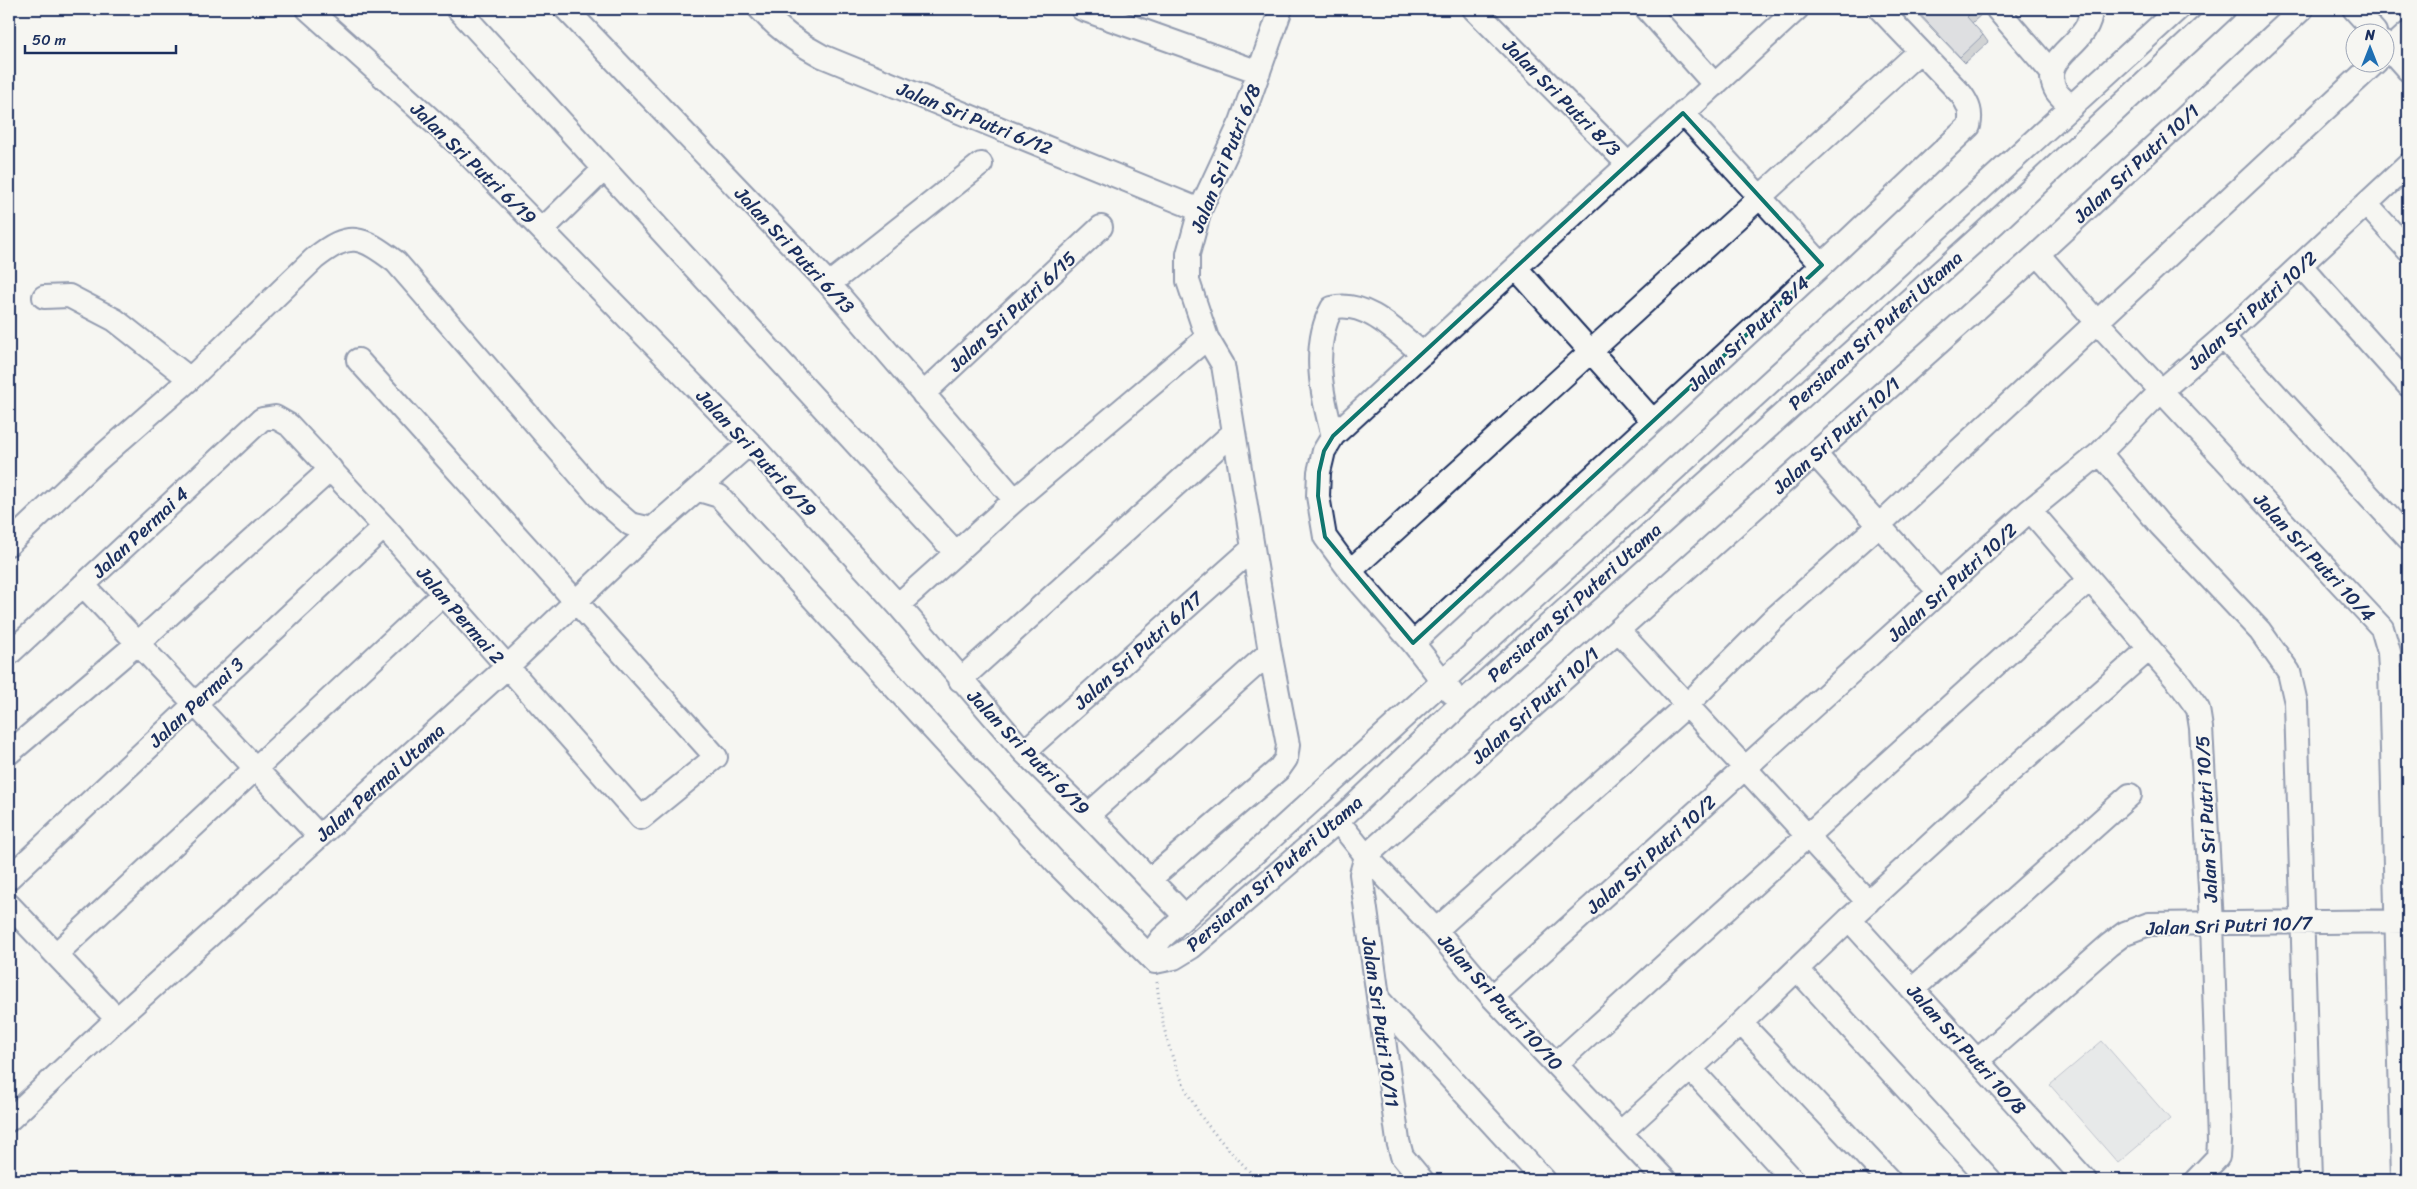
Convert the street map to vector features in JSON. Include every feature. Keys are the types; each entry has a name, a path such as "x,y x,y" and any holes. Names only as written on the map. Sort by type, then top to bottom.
{"street":[{"path":"458,9 956,553"},
{"name":"Jalan Sri Putri 6/13","path":"566,9 829,284 1015,500"},
{"name":"Jalan Sri Putri 6/12","path":"760,9 772,23 796,42 822,56 1200,210"},
{"path":"1082,9 1259,72"},
{"name":"Jalan Sri Putri 6/8","path":"1150,879 1279,769 1286,758 1288,745 1270,652 1223,365 1207,338 1188,281 1187,265 1200,210 1241,122 1282,9"},
{"name":"Jalan Sri Putri 8/3","path":"1474,9 1628,164"},
{"path":"1648,9 1715,85"},
{"path":"1461,704 1413,643 1350,571 1325,537 1318,496 1319,472 1324,451 1333,436 1797,9"},
{"name":"Jalan Sri Putri 8/4","path":"1413,643 1969,126 1972,115 1967,103 1880,9"},
{"path":"1998,9 2052,73 2056,90 2072,107"},
{"path":"2052,73 2056,60 2084,34 2091,9"},
{"path":"2176,9 2196,33"},
{"name":"Persiaran Sri Puteri Utama","path":"2176,9 2072,107 1186,916 1156,946 1155,962 1174,958 1192,947 1338,821 1461,704 1987,229 2224,9"},
{"name":"Jalan Sri Putri 10/1","path":"1366,856 2038,254 2302,9"},
{"path":"2354,9 2366,22"},
{"name":"Jalan Sri Putri 6/19","path":"322,13 458,144 750,443 898,605 960,680 1024,752 1186,916"},
{"path":"2394,45 2408,33"},
{"path":"1350,571 1920,51"},
{"path":"2394,60 2408,70"},
{"path":"1436,930 1688,704 1771,621 1878,525 2364,72"},
{"path":"1683,113 1822,264"},
{"path":"829,284 981,164"},
{"name":"Jalan Sri Putri 10/2","path":"1492,997 2030,510 2100,453 2161,392 2301,266 2408,164"},
{"path":"542,230 604,169"},
{"path":"2366,204 2408,250"},
{"name":"Jalan Sri Putri 6/15","path":"922,394 1101,227"},
{"path":"9,544 93,464 190,379 314,259 332,244 352,239 374,246 396,262 600,497 630,524 652,529"},
{"name":"Jalan Sri Putri 10/4","path":"2038,254 2161,392 2382,628 2389,652 2402,921 2403,1180"},
{"path":"2301,266 2408,385"},
{"path":"1516,268 1592,350 1653,421"},
{"path":"44,297 69,296 114,320 190,379"},
{"path":"1333,436 1324,399 1321,364 1323,330 1332,308 1342,306 1365,310 1423,354"},
{"path":"2223,337 2408,538"},
{"path":"898,605 1015,500 1207,338"},
{"path":"358,360 575,602"},
{"name":"Jalan Permai 2","path":"275,417 289,425 384,527 641,818 716,757 575,602"},
{"name":"Jalan Permai 4","path":"9,654 262,419 275,417"},
{"path":"960,680 1233,433"},
{"name":"Jalan Permai Utama","path":"9,1120 117,1019 507,667 652,529 699,490 750,443"},
{"path":"2100,453 2160,526 2260,631 2289,672 2296,703 2310,1180"},
{"path":"1815,454 1940,593"},
{"path":"9,753 138,643 331,469"},
{"path":"699,490 719,496 1056,863 1155,962"},
{"name":"Jalan Sri Putri 10/5","path":"2030,510 2198,709 2201,728 2212,923 2219,1142 2218,1157 2196,1180"},
{"name":"Jalan Permai 3","path":"9,878 384,527"},
{"name":"Jalan Sri Putri 6/17","path":"1024,752 1253,548"},
{"path":"1556,1064 1807,834 2089,580"},
{"path":"83,585 319,836"},
{"path":"56,954 443,594"},
{"path":"1618,630 1747,768 1868,902"},
{"path":"1621,1132 1741,1024 1849,919 2004,777 2149,649"},
{"path":"1088,815 1270,652"},
{"path":"1913,989 2130,795"},
{"name":"Jalan Sri Putri 10/10","path":"1338,821 1366,856 1436,930 1492,997 1666,1180"},
{"name":"Jalan Sri Putri 10/11","path":"1366,856 1361,874 1398,1141 1402,1156 1422,1180"},
{"path":"9,905 117,1019"},
{"name":"Jalan Sri Putri 10/8","path":"1849,919 2085,1180"},
{"name":"Jalan Sri Putri 10/7","path":"1978,1060 2125,933 2149,924 2402,921"},
{"path":"1797,969 1990,1180"},
{"path":"1379,1000 1544,1180"},
{"path":"1741,1024 1889,1180"},
{"path":"1691,1069 1793,1180"}],"path":[{"path":"1155,962 1160,1015 1172,1061 1200,1114 1256,1180"}],"highlighted area":[{"path":"1683,113 1822,265 1413,643 1325,537 1318,496 1319,472 1324,451 1333,436"}],"shaded area":[{"path":"2102,1041 2170,1119 2118,1163 2050,1085"}],"building":[{"path":"1915,9 1975,9 1967,17 1983,35 1960,57"}]}
